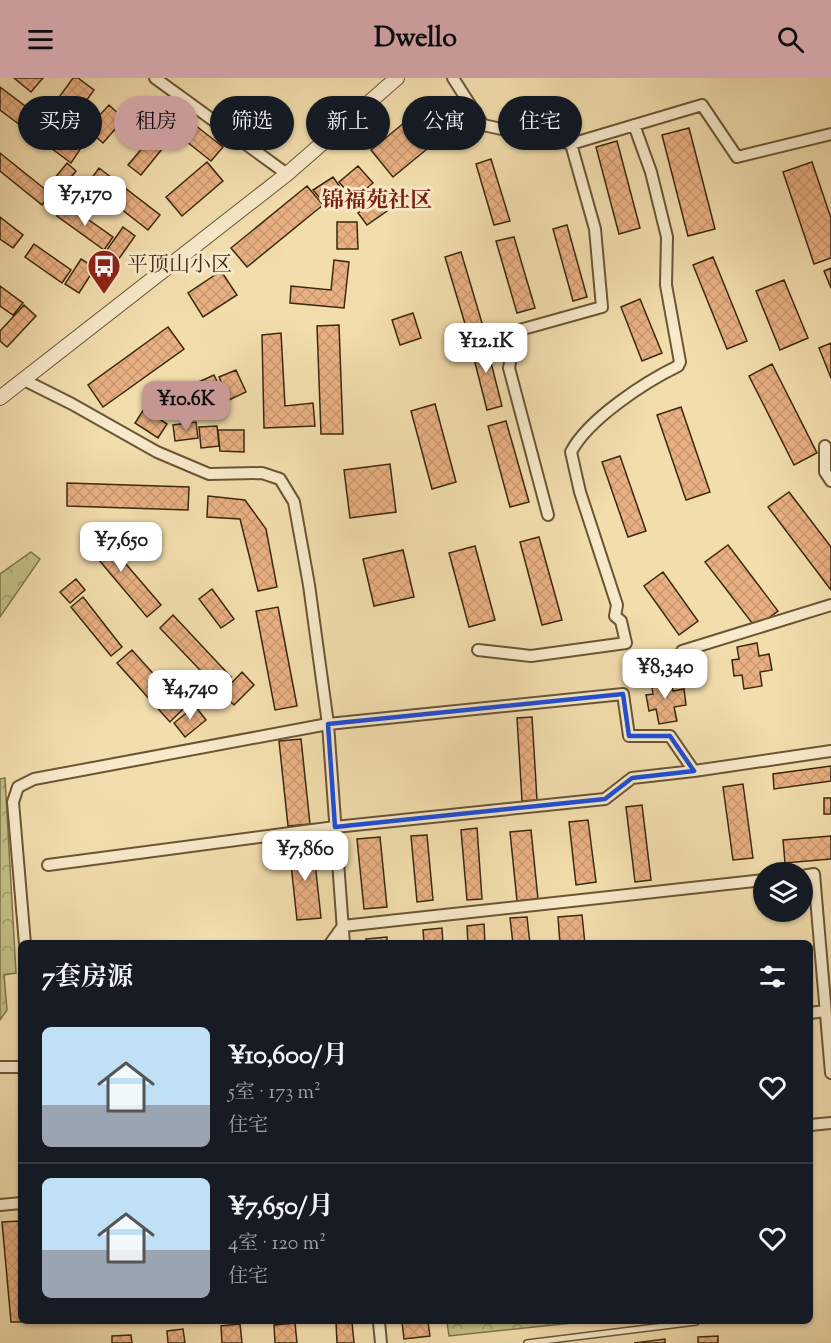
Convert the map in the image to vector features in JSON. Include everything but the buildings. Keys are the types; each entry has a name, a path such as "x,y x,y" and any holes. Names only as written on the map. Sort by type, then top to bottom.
{"street":[{"path":"155,78 287,174"},
{"path":"0,398 287,174 397,78"},
{"path":"453,78 483,125 498,128"},
{"path":"582,141 702,105 737,157 831,134"},
{"path":"478,650 531,656 626,643 621,621 615,616 616,605 580,492 571,452 576,442 604,416 642,386 678,366 680,362 666,285 667,237 651,172 634,125"},
{"path":"548,515 509,368 516,331 602,307 595,229 573,150"},
{"path":"24,381 72,404 157,452 209,474 262,473 280,479 294,502 309,585 328,724 344,940"},
{"path":"825,446 825,472 831,481"},
{"path":"682,651 831,605"},
{"path":"25,940 13,801 18,787 34,779 328,724 622,694 629,736 670,736 694,771"},
{"path":"48,865 335,827 605,800 632,778 831,751"},
{"path":"813,874 831,1073"},
{"path":"333,940 343,926 753,881"},
{"path":"813,1013 825,1011"},
{"path":"0,1067 18,1067"},
{"path":"813,1125 831,1123"},
{"path":"0,1205 18,1203"},
{"path":"379,1324 381,1343"}],"lane":[{"path":"527,1343 680,1324"}],"highlighted area":[{"path":"623,694 629,736 670,736 694,771 632,778 605,799 335,827 328,724"}],"green space":[{"path":"31,552 40,559 0,617 0,574"},
{"path":"5,778 16,973 4,975 7,1010 0,1020 0,779"},
{"path":"447,1324 563,1324 449,1336"}],"place":[{"name":"平顶山小区","path":"104,295"}],"district":[{"name":"锦福苑社区","path":"377,202"}]}
